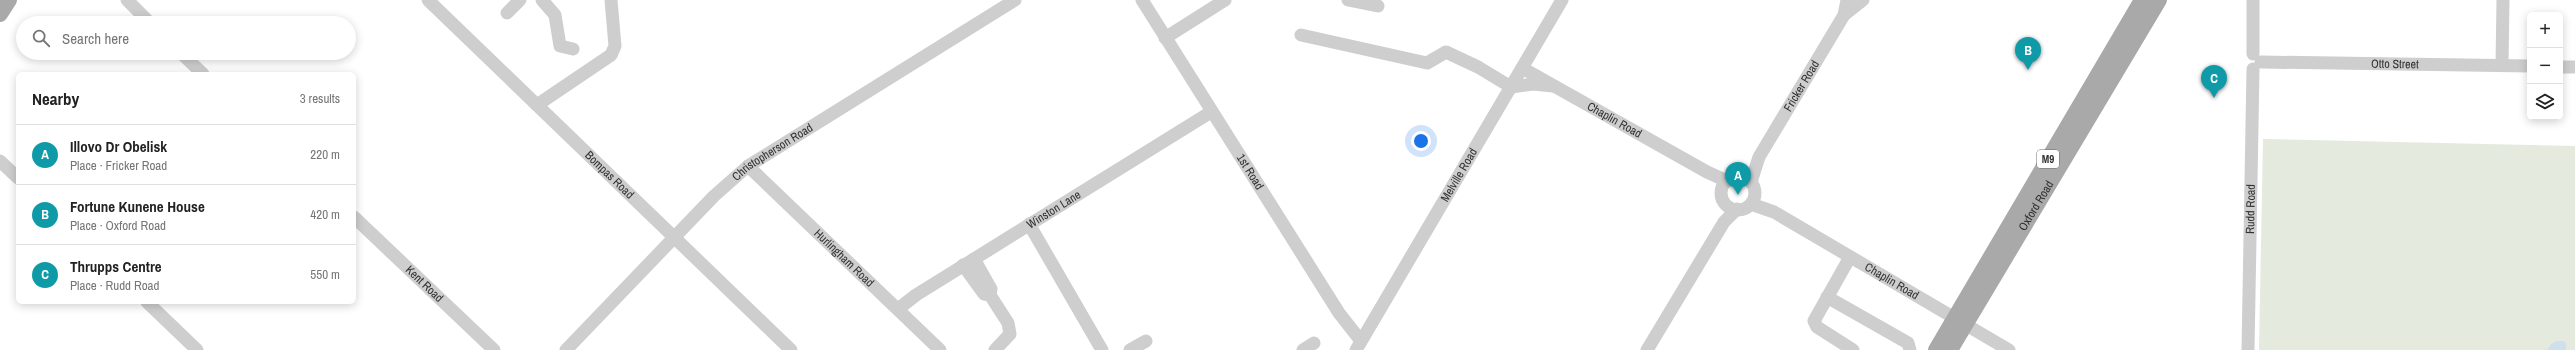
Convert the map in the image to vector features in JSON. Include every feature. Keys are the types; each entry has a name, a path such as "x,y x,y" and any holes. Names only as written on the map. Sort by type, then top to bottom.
{"main road":[{"name":"Oxford Road","path":"1950,350 1960,321 2142,0"},
{"name":"Oxford Road","path":"1936,350 1960,321 2006,251 2084,128 2158,0"}],"street":[{"path":"127,0 143,16"},
{"name":"Bompas Road","path":"428,0 791,350"},
{"path":"507,13 520,0"},
{"path":"542,0 555,14 560,46 573,49"},
{"path":"537,106 611,55 615,46 611,0"},
{"name":"Christopherson Road","path":"566,350 673,237 748,166 1015,0"},
{"name":"1st Road","path":"1142,0 1358,345"},
{"path":"1165,38 1225,0"},
{"path":"1348,0 1378,6"},
{"path":"1553,14 1554,0"},
{"name":"Melville Road","path":"1358,345 1562,0"},
{"name":"Fricker Road","path":"1748,179 1753,161 1759,157 1844,15 1847,0"},
{"name":"Fricker Road","path":"1844,15 1863,0"},
{"name":"Rudd Road","path":"2248,350 2255,61 2253,0"},
{"path":"2502,65 2503,0"},
{"path":"1301,35 1427,63 1446,52 1478,67 1511,87 1533,84 1553,86"},
{"path":"188,60 201,72"},
{"name":"Otto Street","path":"2255,61 2527,66"},
{"path":"2563,67 2575,67"},
{"name":"Chaplin Road","path":"1522,68 1706,172 1708,178 1724,185"},
{"name":"Winston Lane","path":"898,309 1029,224 1211,112"},
{"path":"0,161 16,176"},
{"name":"Hurlingham Road","path":"748,166 940,350"},
{"path":"1647,350 1732,207 1753,200 1748,179 1736,176 1724,185 1722,194 1732,207"},
{"name":"Chaplin Road","path":"1753,200 2009,350"},
{"name":"Kent Road","path":"356,219 494,350"},
{"path":"1029,224 1102,350"},
{"path":"1850,257 1815,318 1814,324 1854,350"},
{"path":"969,262 984,294 990,295 1010,327 1008,337 995,350"},
{"path":"1827,297 1908,343 1910,350"},
{"path":"149,304 197,350"},
{"path":"1130,350 1146,341"}],"shaded area":[{"path":"2263,139 2575,146 2575,350 2259,350"}],"water":[{"path":"2557,341 2564,341 2566,343 2566,350 2547,350 2551,344"}],"place":[{"name":"Fortune Kunene House","path":"2028,70"},
{"name":"Thrupps Centre","path":"2214,98"},
{"name":"Illovo Dr Obelisk","path":"1738,195"}]}
